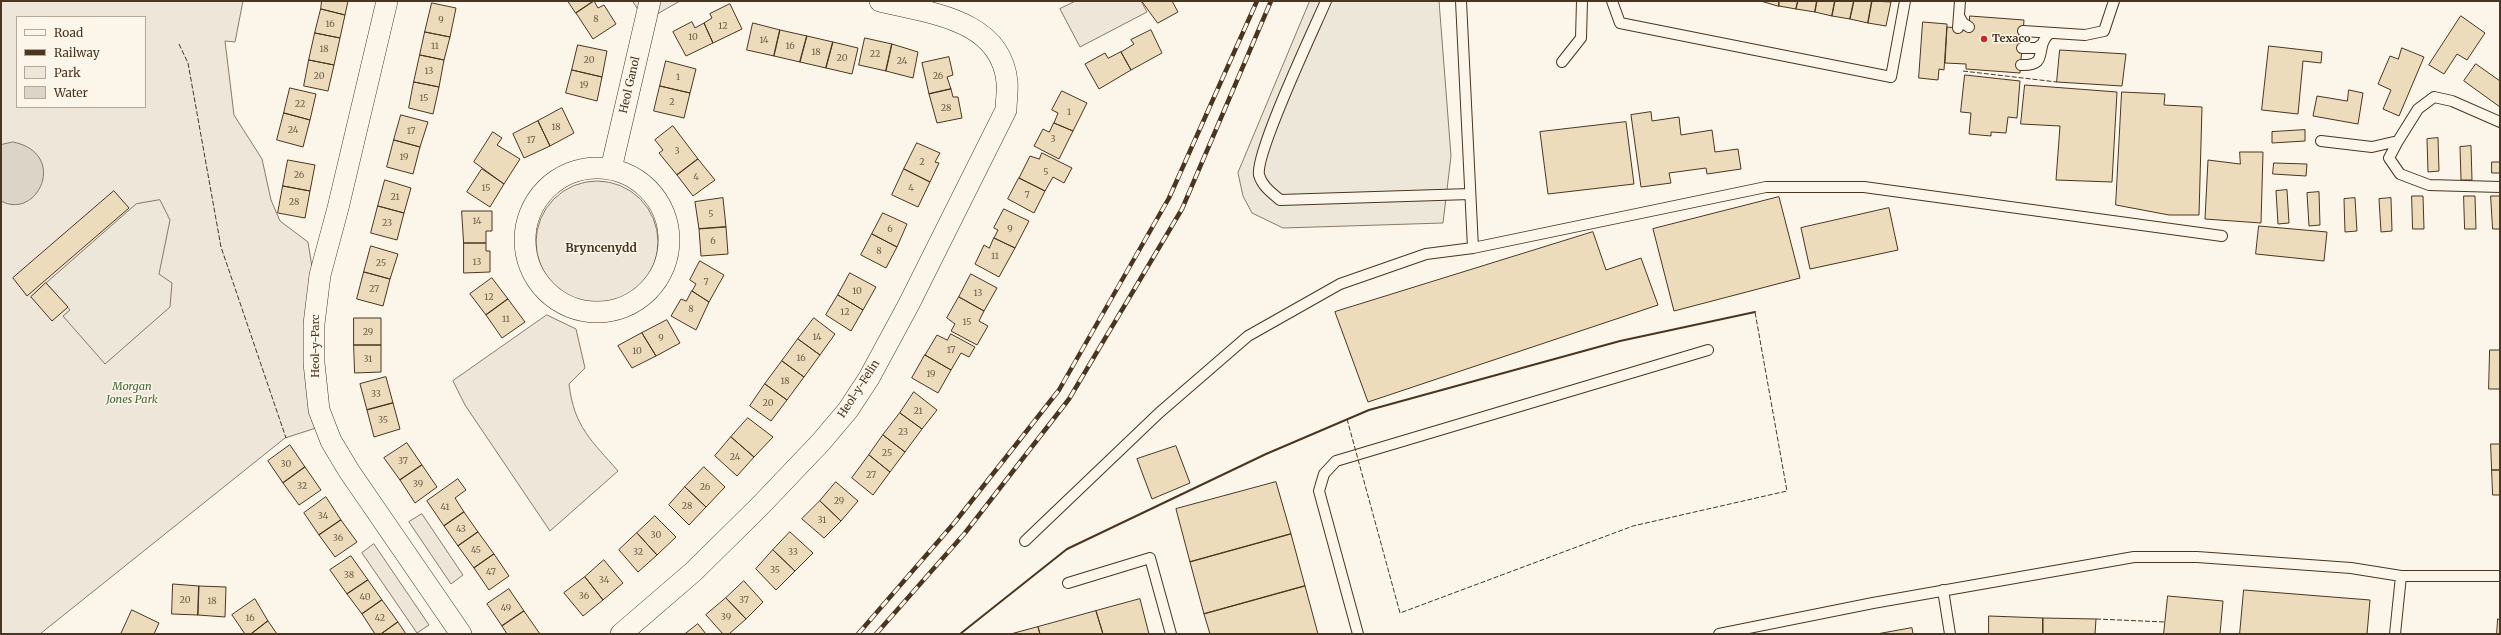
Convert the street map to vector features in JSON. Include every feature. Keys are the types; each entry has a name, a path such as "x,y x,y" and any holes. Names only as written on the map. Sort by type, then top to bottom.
{"street":[{"name":"Heol-y-Parc","path":"386,1 338,208 320,275 314,324 314,363 319,410 332,441 349,471 461,634"},
{"name":"Heol Ganol","path":"611,169 650,1"},
{"name":"Heol-y-Felin","path":"621,634 693,572 760,506 848,410 869,378 909,304 997,131 1006,110 1007,82 1002,62 990,41 978,31 953,19 880,1"},
{"path":"590,168 611,169 636,179 654,196 666,218 669,243 664,268 651,289 631,304 607,312 582,311 559,301 542,287 530,268 524,246 526,223 535,202 549,185 569,173 590,168"}],"lane":[{"path":"1326,1 1267,140 1259,174 1266,189 1280,200 1470,194"},
{"path":"1461,1 1473,248"},
{"path":"1562,62 1581,38 1582,1"},
{"path":"1612,1 1620,23 1891,78 1904,1"},
{"path":"1958,28 1960,1"},
{"path":"2023,31 2085,35 2104,31 2114,1"},
{"path":"1959,16 1963,23 1969,27"},
{"path":"2021,65 2033,66 2038,62 2044,37 2050,33"},
{"path":"2022,48 2036,48 2042,44"},
{"path":"2500,122 2452,100 2434,98 2418,109 2389,158 2400,174 2429,185 2500,187"},
{"path":"2321,140 2372,147 2398,141"},
{"path":"1025,541 1159,413 1248,336 1340,284 1426,254 1473,248 1766,187 1864,186 2222,236"},
{"path":"1358,634 1318,491 1324,474 1336,461 1708,350"},
{"path":"1719,634 1944,590 2134,557 2205,557 2351,568 2401,576 2500,576"},
{"path":"1068,583 1150,558 1171,634"},
{"path":"2395,634 2401,576"},
{"path":"1944,590 1950,634"}],"green space":[{"name":"Morgan Jones Park","path":"1,1 243,1 235,42 225,41 234,115 262,159 271,200 280,221 308,242 312,267 316,428 285,438 40,634 1,634"},
{"path":"633,1 680,1 645,21"},
{"path":"1076,1 1141,1 1147,12 1080,47 1060,9"},
{"path":"597,181 609,182 620,186 631,191 640,199 648,208 653,219 657,230 657,254 653,265 648,276 640,285 631,293 620,298 609,302 597,303 585,302 574,298 563,293 554,285 546,276 541,265 537,254 536,242 537,230 541,219 546,208 554,199 563,191 574,186 585,182"},
{"path":"547,315 576,329 585,368 569,384 571,399 580,423 592,442 618,471 550,531 465,405 453,381"},
{"path":"422,514 463,575 451,584 409,522"},
{"path":"374,544 429,625 417,633 362,553"}],"shaded area":[{"path":"1310,1 1439,1 1451,156 1443,223 1283,228 1252,213 1243,196 1238,173"},
{"path":"160,200 170,220 159,274 172,283 170,307 105,364 63,316 70,310 46,283 136,204"}],"water":[{"path":"13,142 30,149 40,159 44,171 42,183 36,194 26,202 14,205 1,201 1,145"}],"building":[{"path":"322,1 348,1 345,15 321,9"},
{"path":"568,1 594,1 576,13"},
{"path":"594,1 598,8 604,5 616,24 593,39 576,13"},
{"path":"1142,1 1172,1 1178,12 1158,23"},
{"path":"1761,1 1779,1 1779,6"},
{"path":"1779,1 1798,1 1796,9 1779,6"},
{"path":"1798,1 1817,1 1815,12 1796,9"},
{"path":"1817,1 1835,1 1832,16 1815,12"},
{"path":"1835,1 1854,1 1850,19 1832,16"},
{"path":"1854,1 1872,1 1868,23 1850,19"},
{"path":"1872,1 1891,2 1886,26 1868,23"},
{"path":"432,3 456,8 450,37 425,32"},
{"path":"730,4 742,29 713,43 704,23 712,18 710,14"},
{"path":"321,9 345,15 340,38 315,33"},
{"name":"Texaco","path":"1970,16 2024,20 2020,73 1966,69 1966,64 1945,63 1947,27 1969,29"},
{"path":"2461,16 2485,33 2467,60 2457,54 2444,74 2429,65"},
{"path":"692,22 695,28 704,23 713,43 686,56 673,32"},
{"path":"1923,22 1947,24 1944,70 1939,69 1938,80 1919,78"},
{"path":"753,23 780,30 774,56 747,50"},
{"path":"780,30 807,36 800,62 774,56"},
{"path":"1151,30 1162,53 1131,70 1121,52 1134,44 1131,40"},
{"path":"425,32 450,37 444,60 420,55"},
{"path":"315,33 340,38 334,65 309,60"},
{"path":"807,36 833,42 826,68 800,62"},
{"path":"865,38 892,44 886,71 859,65"},
{"path":"833,42 858,48 852,74 826,68"},
{"path":"892,44 918,52 913,78 886,71"},
{"path":"578,45 607,51 602,77 572,70"},
{"path":"2269,46 2322,52 2321,63 2303,61 2298,114 2262,110"},
{"path":"2402,48 2424,57 2399,116 2383,109 2391,90 2378,84 2390,56 2398,59"},
{"path":"2060,50 2126,54 2122,86 2057,82"},
{"path":"1121,52 1131,70 1099,89 1085,64 1105,53 1108,58"},
{"path":"420,55 444,60 439,87 414,82"},
{"path":"949,57 953,75 947,77 951,89 929,94 922,63"},
{"path":"309,60 334,65 328,91 304,86"},
{"path":"666,61 696,69 690,93 660,86"},
{"path":"2476,64 2500,81 2500,107 2464,81"},
{"path":"572,70 602,77 597,101 566,93"},
{"path":"1965,75 2020,81 2017,118 2008,117 2006,133 1991,132 1991,136 1969,134 1971,113 1961,112"},
{"path":"414,82 439,87 433,114 409,108"},
{"path":"2025,85 2117,92 2112,182 2056,180 2060,126 2021,124"},
{"path":"660,86 690,93 684,118 654,111"},
{"path":"290,88 316,94 310,120 284,113"},
{"path":"951,89 953,97 958,97 962,118 937,123 929,94"},
{"path":"2349,90 2363,93 2358,124 2313,116 2317,96 2347,101"},
{"path":"1062,91 1087,103 1073,131 1054,123 1058,113 1052,110"},
{"path":"2122,92 2165,94 2164,105 2202,107 2199,215 2169,215 2116,205"},
{"path":"562,108 574,133 550,146 538,121"},
{"path":"1651,112 1652,121 1679,117 1681,135 1712,130 1715,152 1738,149 1741,169 1707,174 1706,168 1669,173 1671,183 1641,187 1631,115"},
{"path":"284,113 310,120 303,147 277,140"},
{"path":"401,115 428,122 420,147 394,140"},
{"path":"538,121 550,146 524,158 513,134"},
{"path":"1626,122 1634,184 1548,194 1540,132"},
{"path":"1054,123 1073,131 1059,159 1034,146 1043,129 1049,132"},
{"path":"673,126 698,159 677,175 659,153 663,150 655,140"},
{"path":"2305,130 2305,141 2272,143 2272,132"},
{"path":"493,132 502,138 497,145 520,159 504,184 474,162"},
{"path":"2438,138 2439,171 2428,172 2427,139"},
{"path":"394,140 420,147 413,174 387,167"},
{"path":"917,143 940,153 935,162 939,163 930,182 904,169"},
{"path":"2471,146 2472,180 2461,180 2460,147"},
{"path":"2240,152 2263,152 2261,223 2205,219 2208,160 2240,164"},
{"path":"1042,153 1072,168 1064,183 1053,177 1045,191 1019,178 1030,156 1039,159"},
{"path":"698,159 715,180 693,196 677,175"},
{"path":"288,160 315,165 310,191 283,186"},
{"path":"2492,162 2500,162 2500,173 2492,173"},
{"path":"2274,163 2307,164 2306,176 2273,174"},
{"path":"482,169 504,184 490,207 467,192"},
{"path":"904,169 930,182 918,207 892,195"},
{"path":"1019,178 1045,191 1034,213 1008,199"},
{"path":"385,180 411,188 404,213 378,206"},
{"path":"283,186 310,191 305,218 278,213"},
{"path":"2287,190 2289,223 2278,224 2276,191"},
{"path":"114,191 129,208 27,296 13,278"},
{"path":"2319,192 2320,225 2309,226 2307,193"},
{"path":"2412,196 2423,196 2424,229 2413,229"},
{"path":"2464,196 2475,196 2476,229 2465,229"},
{"path":"2491,196 2500,196 2500,229 2493,229"},
{"path":"1779,197 1800,278 1674,311 1653,229"},
{"path":"723,198 726,227 699,229 695,202"},
{"path":"2355,198 2357,231 2345,232 2344,199"},
{"path":"2391,198 2392,231 2381,232 2379,199"},
{"path":"378,206 404,213 397,240 371,233"},
{"path":"1889,208 1898,250 1810,269 1801,228"},
{"path":"1004,209 1029,221 1015,248 994,238 998,230 994,228"},
{"path":"462,211 492,211 492,231 486,231 486,243 464,243"},
{"path":"883,213 907,224 897,247 872,234"},
{"path":"2259,226 2327,232 2324,261 2256,254"},
{"path":"726,227 728,254 701,256 699,229"},
{"path":"1593,232 1606,270 1641,258 1658,305 1368,402 1335,312"},
{"path":"872,234 897,247 886,268 861,255"},
{"path":"994,238 1015,248 999,277 975,264 984,245 989,248"},
{"path":"464,243 486,243 486,251 490,251 490,272 464,273"},
{"path":"371,246 398,254 390,279 364,272"},
{"path":"700,261 724,275 709,302 692,291 696,284 690,280"},
{"path":"364,272 390,279 383,306 357,299"},
{"path":"850,273 876,287 863,310 838,295"},
{"path":"971,274 997,288 984,311 959,297"},
{"path":"492,278 508,299 486,315 470,294"},
{"path":"46,283 68,307 52,321 31,297"},
{"path":"692,291 709,302 696,330 671,316 681,299 686,301"},
{"path":"838,295 863,310 851,331 826,315"},
{"path":"959,297 984,311 979,321 988,326 977,345 951,331 955,324 947,318"},
{"path":"508,299 525,322 502,338 486,315"},
{"path":"354,318 381,318 381,345 354,345"},
{"path":"814,318 835,334 820,355 798,339"},
{"path":"667,320 680,343 656,356 642,333"},
{"path":"642,333 656,356 632,368 618,346"},
{"path":"951,334 975,347 969,357 961,353 951,370 925,355 937,335 947,340"},
{"path":"798,339 820,355 804,377 782,361"},
{"path":"354,345 381,345 381,372 355,373"},
{"path":"2490,350 2500,350 2500,389 2489,389"},
{"path":"925,355 951,370 938,393 912,378"},
{"path":"782,361 804,377 787,400 765,384"},
{"path":"386,377 393,403 367,410 360,384"},
{"path":"765,384 787,400 771,421 750,406"},
{"path":"914,392 937,410 922,429 900,413"},
{"path":"393,403 400,429 374,437 367,410"},
{"path":"900,413 922,429 905,452 883,435"},
{"path":"748,418 773,437 754,457 731,437"},
{"path":"883,435 905,452 890,472 869,455"},
{"path":"731,437 754,457 737,476 715,456"},
{"path":"407,443 422,465 400,480 384,458"},
{"path":"2491,444 2500,444 2500,470 2492,470"},
{"path":"290,445 305,467 283,483 268,461"},
{"path":"1176,446 1190,483 1152,499 1137,459"},
{"path":"869,455 890,472 873,495 852,478"},
{"path":"422,465 437,487 415,503 400,480"},
{"path":"305,467 321,490 299,505 283,483"},
{"path":"704,467 725,487 706,507 685,487"},
{"path":"2492,470 2500,470 2500,495 2493,495"},
{"path":"458,479 466,490 455,498 464,512 444,526 427,501"},
{"path":"836,482 858,501 841,521 820,501"},
{"path":"1276,482 1291,534 1190,562 1176,509"},
{"path":"685,487 706,507 689,525 669,505"},
{"path":"326,497 341,520 319,535 304,513"},
{"path":"820,501 841,521 824,538 802,519"},
{"path":"464,512 478,532 458,546 444,526"},
{"path":"655,516 676,537 657,555 637,533"},
{"path":"341,520 357,542 335,557 319,535"},
{"path":"478,532 494,554 474,568 458,546"},
{"path":"790,532 813,553 795,571 773,550"},
{"path":"637,533 657,555 638,572 619,550"},
{"path":"1291,534 1305,586 1204,614 1190,562"},
{"path":"773,550 795,571 776,590 756,569"},
{"path":"494,554 509,576 489,590 474,568"},
{"path":"351,556 368,580 347,594 330,570"},
{"path":"604,560 623,583 603,600 585,577"},
{"path":"585,577 603,600 583,616 564,593"},
{"path":"368,580 382,600 362,614 347,594"},
{"path":"744,581 763,602 746,619 726,598"},
{"path":"173,584 199,586 198,615 172,614"},
{"path":"199,586 226,587 225,617 198,615"},
{"path":"1305,586 1318,634 1210,634 1204,614"},
{"path":"509,589 524,611 502,626 487,604"},
{"path":"2244,590 2370,600 2367,634 2240,634"},
{"path":"2168,596 2223,601 2220,634 2164,634"},
{"path":"726,598 746,619 729,634 723,634 706,615"},
{"path":"255,599 268,621 251,634 245,634 232,615"},
{"path":"1140,599 1149,634 1103,634 1096,611"},
{"path":"382,600 398,622 381,634 375,634 362,614"},
{"path":"132,610 159,623 154,634 121,634"},
{"path":"524,611 540,634 507,634 502,626"},
{"path":"1096,611 1103,634 1040,634 1038,627"},
{"path":"1989,616 2043,618 2043,634 1989,634"},
{"path":"2043,618 2096,619 2095,634 2043,634"},
{"path":"2498,619 2500,620 2500,634 2497,634"},
{"path":"268,621 277,634 251,634"},
{"path":"398,622 406,634 381,634"},
{"path":"698,624 706,634 685,634"},
{"path":"1038,627 1040,634 1011,634"},
{"path":"1912,628 1913,634 1877,634"}],"railway":[{"path":"858,634 955,522 1059,390 1169,198 1257,1"},
{"path":"876,634 965,533 1069,399 1182,209 1271,1"}],"fence":[{"path":"179,44 188,63 221,247 286,438"},
{"path":"1963,71 2057,82"},
{"path":"1347,419 1400,613 1633,526 1787,491 1755,312"},
{"path":"2096,619 2165,622"}],"wall":[{"path":"960,634 1067,549 1266,454 1369,410 1620,341 1755,312"}],"place":[{"name":"Texaco","path":"1984,39"}],"district":[{"name":"Bryncenydd","path":"601,249"}]}
